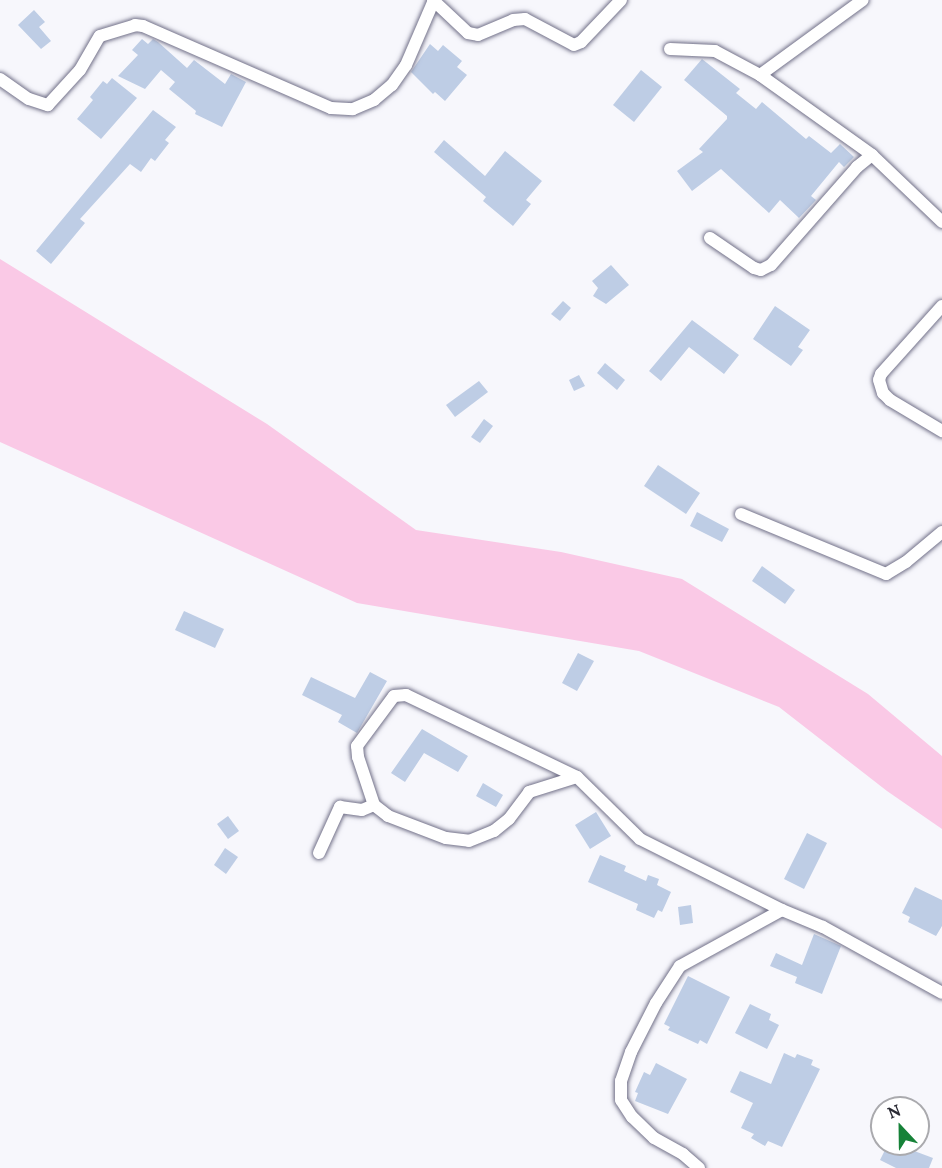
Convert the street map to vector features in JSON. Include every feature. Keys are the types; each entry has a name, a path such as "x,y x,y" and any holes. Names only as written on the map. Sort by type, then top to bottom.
{"street":[{"path":"0,79 30,99 48,105 80,70 100,36 135,25 143,26 332,108 353,109 374,100 392,85 406,65 434,0 468,33 478,35 513,20 525,19 560,40 574,45 581,42 621,0"},
{"path":"760,75 863,0"},
{"path":"670,49 715,51 760,75 872,154 942,222"},
{"path":"710,238 754,268 761,270 771,265 857,167 872,154"},
{"path":"942,306 881,374 879,380 883,393 890,400 942,431"},
{"path":"741,514 886,574 906,562 942,532"},
{"path":"577,777 530,792 509,819 494,831 469,841 446,838 388,816 374,805 357,757 357,746 383,707 394,696 406,695 577,777 640,839 782,910 823,927 942,993"},
{"path":"319,853 340,807 362,810 374,805"},
{"path":"699,1168 683,1155 654,1138 632,1117 621,1100 621,1081 630,1052 656,1003 680,966 782,910"}],"shaded area":[{"path":"0,259 267,424 416,530 561,552 682,579 868,694 942,756 942,829 887,791 779,707 639,651 357,603 0,442"}],"building":[{"path":"34,10 45,22 39,27 51,41 41,49 18,25"},
{"path":"142,39 148,44 153,39 158,42 187,68 194,60 225,84 231,74 246,82 222,127 195,114 196,111 169,89 175,82 161,70 145,89 118,76 138,55 132,50"},
{"path":"430,44 438,51 443,45 462,61 457,67 467,75 445,101 435,92 433,94 411,72"},
{"path":"702,59 740,89 736,93 756,109 762,102 806,139 809,136 831,153 840,144 854,157 844,167 839,162 811,196 816,200 799,218 780,200 769,213 721,169 692,191 677,171 703,152 699,149 727,119 727,116 684,80"},
{"path":"641,70 662,87 634,122 613,105"},
{"path":"112,78 137,98 101,139 77,119 93,100 90,97 103,81 107,84"},
{"path":"153,110 176,127 165,140 169,143 155,161 151,158 141,172 130,164 80,219 85,223 51,264 36,251"},
{"path":"444,140 485,176 505,151 542,181 526,200 531,204 513,226 483,201 486,197 434,152"},
{"path":"611,265 629,285 606,304 593,296 598,288 592,281"},
{"path":"563,301 571,308 560,321 551,314"},
{"path":"775,306 810,330 798,347 803,350 791,366 753,339"},
{"path":"692,320 739,355 724,374 689,347 661,381 649,371"},
{"path":"605,363 625,380 617,390 597,373"},
{"path":"579,375 585,386 574,391 569,380"},
{"path":"479,381 488,392 455,417 446,405"},
{"path":"484,419 493,426 480,443 471,437"},
{"path":"658,465 700,493 686,514 644,486"},
{"path":"697,512 729,529 722,542 690,526"},
{"path":"762,566 795,590 785,604 752,581"},
{"path":"184,611 224,629 215,648 175,630"},
{"path":"578,653 594,661 577,691 562,683"},
{"path":"370,672 387,681 357,733 338,722 342,715 302,695 311,677 355,698"},
{"path":"422,729 468,756 458,772 424,753 405,782 391,773"},
{"path":"483,783 503,795 496,807 476,796"},
{"path":"596,812 611,836 590,849 575,825"},
{"path":"228,816 239,831 228,839 217,824"},
{"path":"807,833 827,843 804,889 784,879"},
{"path":"225,848 238,857 226,874 214,865"},
{"path":"600,855 626,866 624,871 646,881 648,875 659,879 657,885 671,892 662,912 658,910 654,918 636,910 638,904 588,882"},
{"path":"915,887 942,900 942,926 936,936 908,922 910,917 902,913"},
{"path":"691,905 693,923 680,925 678,907"},
{"path":"814,934 841,946 822,994 795,983 797,977 770,966 776,953 802,965"},
{"path":"688,976 730,997 707,1044 700,1040 698,1044 668,1030 670,1027 664,1024"},
{"path":"750,1004 771,1014 769,1020 779,1025 767,1049 735,1033"},
{"path":"784,1053 795,1058 797,1054 813,1060 811,1065 820,1069 782,1147 768,1141 765,1146 751,1138 754,1134 741,1128 753,1103 730,1092 740,1071 771,1084"},
{"path":"656,1063 687,1079 668,1114 635,1101 638,1093 635,1092 644,1072 650,1075"},
{"path":"882,1156 933,1158 929,1168 896,1168 880,1160"}]}
